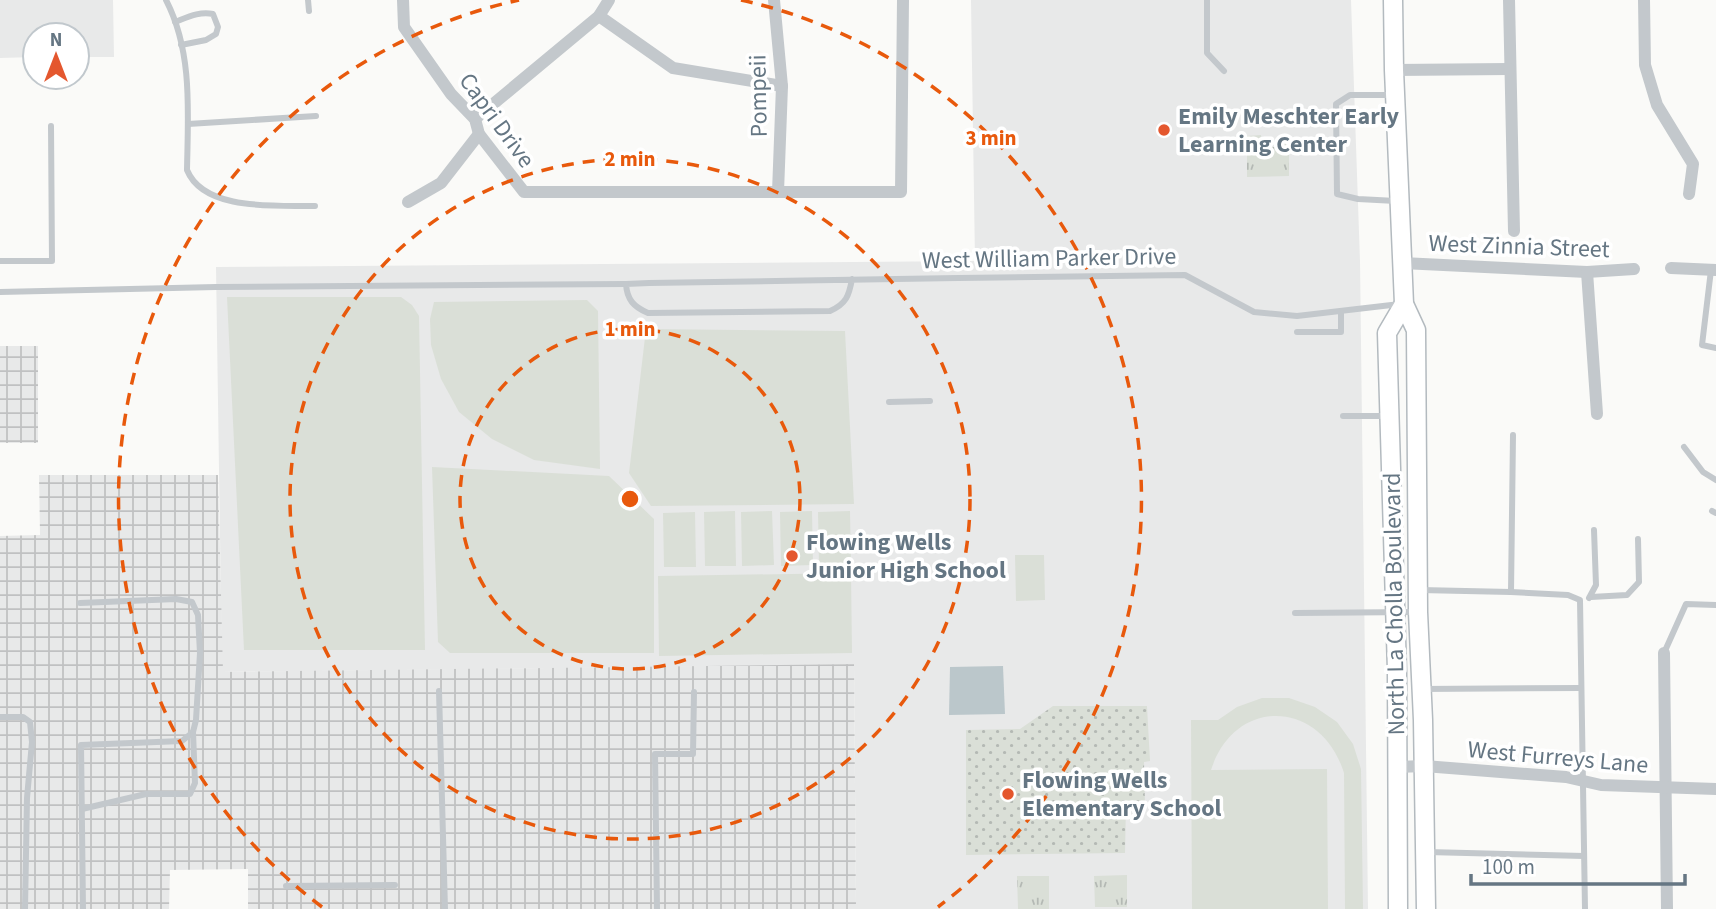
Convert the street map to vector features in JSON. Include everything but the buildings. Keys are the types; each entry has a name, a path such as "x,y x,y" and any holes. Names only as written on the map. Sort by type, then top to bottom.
{"street":[{"name":"Capri Drive","path":"403,0 404,27 452,94 475,119 479,134 524,192 901,192 903,0"},
{"path":"475,119 599,16 608,0"},
{"name":"Pompeii","path":"774,0 782,86 778,192"},
{"name":"North La Cholla Boulevard","path":"1393,0 1404,304 1416,330 1418,612 1426,909"},
{"path":"1509,0 1514,231"},
{"path":"1644,0 1645,65 1657,105 1693,164 1689,194"},
{"path":"599,16 673,68 782,86"},
{"path":"1394,70 1509,69"},
{"path":"408,202 441,183 479,134"},
{"name":"West Zinnia Street","path":"1402,263 1587,272 1634,269"},
{"path":"1671,268 1714,270"},
{"path":"1587,272 1597,414"},
{"name":"North La Cholla Boulevard","path":"1398,909 1396,613 1387,333 1404,304"},
{"path":"1664,653 1667,909"},
{"name":"West Furreys Lane","path":"1397,767 1424,766 1566,777 1601,785 1716,789"}],"lane":[{"path":"166,0 175,22 188,73 187,170 192,183 212,195 244,204 315,206"},
{"path":"308,0 309,12"},
{"path":"1207,0 1207,54 1224,71"},
{"path":"175,22 193,14 209,13 213,14 218,27 216,34 206,40 181,44"},
{"path":"1395,95 1350,95 1336,104 1337,194 1358,199 1399,201"},
{"path":"188,124 316,116"},
{"path":"0,261 52,261 51,126"},
{"path":"1714,270 1702,345 1716,348"},
{"name":"West William Parker Drive","path":"0,292 1185,275 1254,312 1297,316 1404,304"},
{"path":"626,284 627,295 635,307 648,313 830,311 841,306 849,295 852,279"},
{"path":"1297,332 1341,332 1341,311"},
{"path":"889,402 930,401"},
{"path":"1343,416 1390,416"},
{"path":"1511,592 1513,435"},
{"path":"1685,447 1703,472 1716,480"},
{"path":"1591,597 1595,585 1594,530"},
{"path":"1418,590 1568,595 1580,600 1627,595 1639,582 1638,539"},
{"path":"80,603 177,599 191,602 198,615 200,653 193,733 195,783 190,794 146,794 82,809"},
{"path":"1580,600 1585,909"},
{"path":"1664,653 1686,604 1716,605"},
{"path":"1295,613 1418,612"},
{"path":"1422,689 1581,688"},
{"path":"439,691 445,909"},
{"path":"657,909 655,754 693,754 694,692"},
{"path":"0,717 23,717 30,722 32,742 27,798 25,909"},
{"path":"83,909 81,745 182,741 193,733"},
{"path":"1425,852 1584,856"},
{"path":"286,886 395,885"}],"shaded area":[{"path":"0,0 113,0 114,57 91,57 91,21 21,21 21,57 0,58"},
{"name":"Flowing Wells Junior High School","path":"971,0 1351,0 1360,261 1368,909 856,909 854,665 222,672 216,267 975,261"},
{"path":"0,346 38,346 38,443 0,443"},
{"path":"39,475 218,475 223,672 854,664 856,909 248,909 248,869 170,870 169,909 0,909 0,536 40,535"},
{"path":"1003,666 1005,714 949,715 950,667"}],"green space":[{"path":"1261,135 1262,147 1278,147 1278,137 1289,137 1289,176 1247,177 1247,136"},
{"path":"227,297 401,297 412,305 419,316 425,650 244,650"},
{"path":"587,300 598,311 600,469 534,460 492,439 459,412 441,379 431,345 430,319 434,302"},
{"path":"646,329 845,331 854,504 651,506 629,473"},
{"path":"432,467 609,476 654,519 654,653 450,653 438,642"},
{"path":"735,511 736,566 705,566 704,512"},
{"path":"772,511 774,565 742,566 741,512"},
{"path":"812,511 813,565 781,566 780,512"},
{"path":"850,511 851,565 819,566 818,512"},
{"path":"695,512 696,567 664,567 663,513"},
{"path":"1015,555 1044,555 1045,600 1016,601"},
{"path":"851,573 852,653 659,656 658,576"},
{"path":"1262,698 1289,698 1315,707 1337,722 1353,744 1361,769 1363,909 1345,909 1344,773 1333,749 1317,731 1298,720 1278,716 1258,719 1239,729 1223,746 1211,770 1327,769 1328,909 1192,909 1191,720 1218,720 1237,707"},
{"path":"1053,706 1147,706 1150,761 1144,762 1145,805 1126,805 1125,853 966,855 966,730 1020,729"},
{"path":"1127,875 1127,907 1095,907 1094,876"},
{"path":"1017,876 1049,876 1049,909 1018,909"}],"place":[{"name":"Emily Meschter Early Learning Center","path":"1164,130"},
{"name":"Flowing Wells Junior High School","path":"792,556"},
{"name":"Flowing Wells Elementary School","path":"1008,794"}]}
